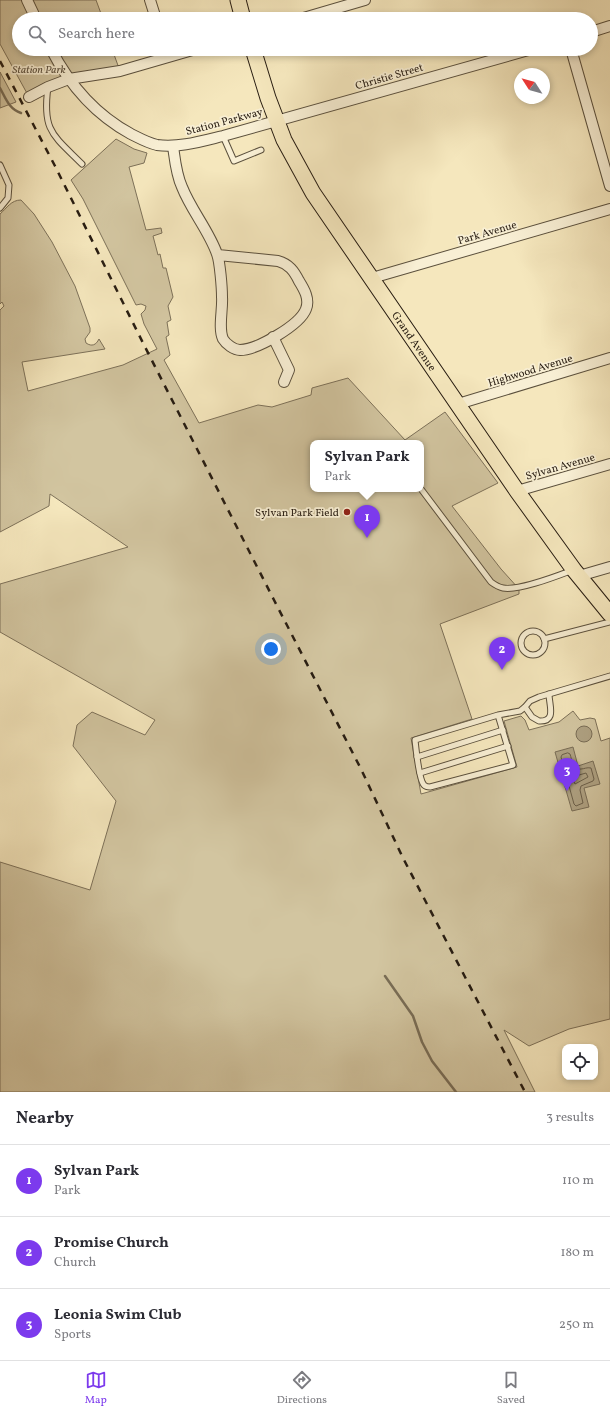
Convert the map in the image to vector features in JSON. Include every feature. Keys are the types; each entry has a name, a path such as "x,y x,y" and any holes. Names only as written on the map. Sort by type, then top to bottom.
{"main road":[{"path":"238,0 242,12"},
{"name":"Grand Avenue","path":"255,56 276,120 295,162 313,193 517,491 576,573 610,614"}],"street":[{"path":"27,0 33,12"},
{"path":"150,0 154,12"},
{"path":"324,12 365,0"},
{"path":"598,30 610,26"},
{"name":"Station Parkway","path":"55,56 69,79 97,110 126,131 140,139 156,144 173,146 188,144 223,136 276,120"},
{"path":"29,97 48,87 69,79 120,71 159,56"},
{"name":"Christie Street","path":"276,120 507,56"},
{"path":"573,56 610,186"},
{"path":"173,146 176,170 182,188 218,255 222,292 221,332 223,339 230,346 241,350 274,337 289,328 301,318 306,309 306,295 297,276 289,266 278,261 218,255"},
{"name":"Park Avenue","path":"372,278 610,209"},
{"path":"274,337 289,370 284,382"},
{"name":"Highwood Avenue","path":"458,404 610,358"},
{"name":"Sylvan Avenue","path":"517,491 610,464"},
{"path":"576,573 610,567"}],"lane":[{"path":"48,87 46,101 48,125 51,132 82,164"},
{"path":"223,136 234,161 261,150"},
{"path":"0,165 9,184 8,198 0,208"},
{"path":"423,492 492,582 497,586 510,588 526,586 576,573"},
{"path":"544,639 610,622"},
{"path":"532,631 539,633 544,639 545,643 542,651 535,655 527,654 520,645 522,637 528,632 532,631"},
{"path":"498,715 513,765 430,787 423,784 415,740 498,715 520,711 530,701 610,676"},
{"path":"525,707 532,717 538,721 546,720 550,716 551,710 549,694"},
{"path":"417,757 503,730"},
{"path":"420,773 508,746"}],"green space":[{"name":"Station Park","path":"0,0 96,0 100,12 12,12 12,56 115,56 120,71 69,79 29,97 0,44"},
{"path":"0,72 16,102 0,108"},
{"path":"116,139 134,149 147,153 144,163 129,167 146,230 161,228 162,233 153,236 158,255 160,254 163,268 166,268 173,297 168,306 171,320 167,322 169,335 166,337 170,355 164,360 199,423 258,405 272,407 311,395 312,388 348,378 405,440 445,412 498,483 452,506 501,569 519,589 519,594 440,624 472,719 411,738 421,794 517,767 504,721 521,716 525,720 529,730 559,722 573,711 580,720 590,718 595,719 601,741 610,738 610,1019 569,1029 529,1046 504,1030 535,1092 0,1092 0,862 90,890 116,801 73,746 77,725 92,712 145,735 155,720 0,632 0,584 128,547 50,494 49,506 0,532 0,310 4,306 2,302 0,304 0,214 14,201 21,200 34,214 52,242 75,286 90,328 90,332 85,339 86,343 94,345 99,339 105,349 22,362 28,391 123,365 157,349 144,324 141,314 145,310 146,306 141,304 136,305 83,199 71,180"}],"water":[{"path":"581,726 587,726 592,731 590,740 587,742 581,742 576,737 576,731"},
{"path":"573,747 578,766 593,761 600,784 584,788 589,807 572,811 555,752"}],"waterway":[{"path":"0,88 11,106 21,113"},
{"path":"385,976 413,1016 422,1042 432,1061 456,1092"}],"railway":[{"path":"0,61 55,166 143,343 361,769 403,858 525,1092"}],"place":[{"name":"Sylvan Park Field","path":"347,512"},
{"name":"Sylvan Park","path":"367,538"},
{"name":"Promise Church","path":"502,670"},
{"name":"Leonia Swim Club","path":"567,791"}]}
